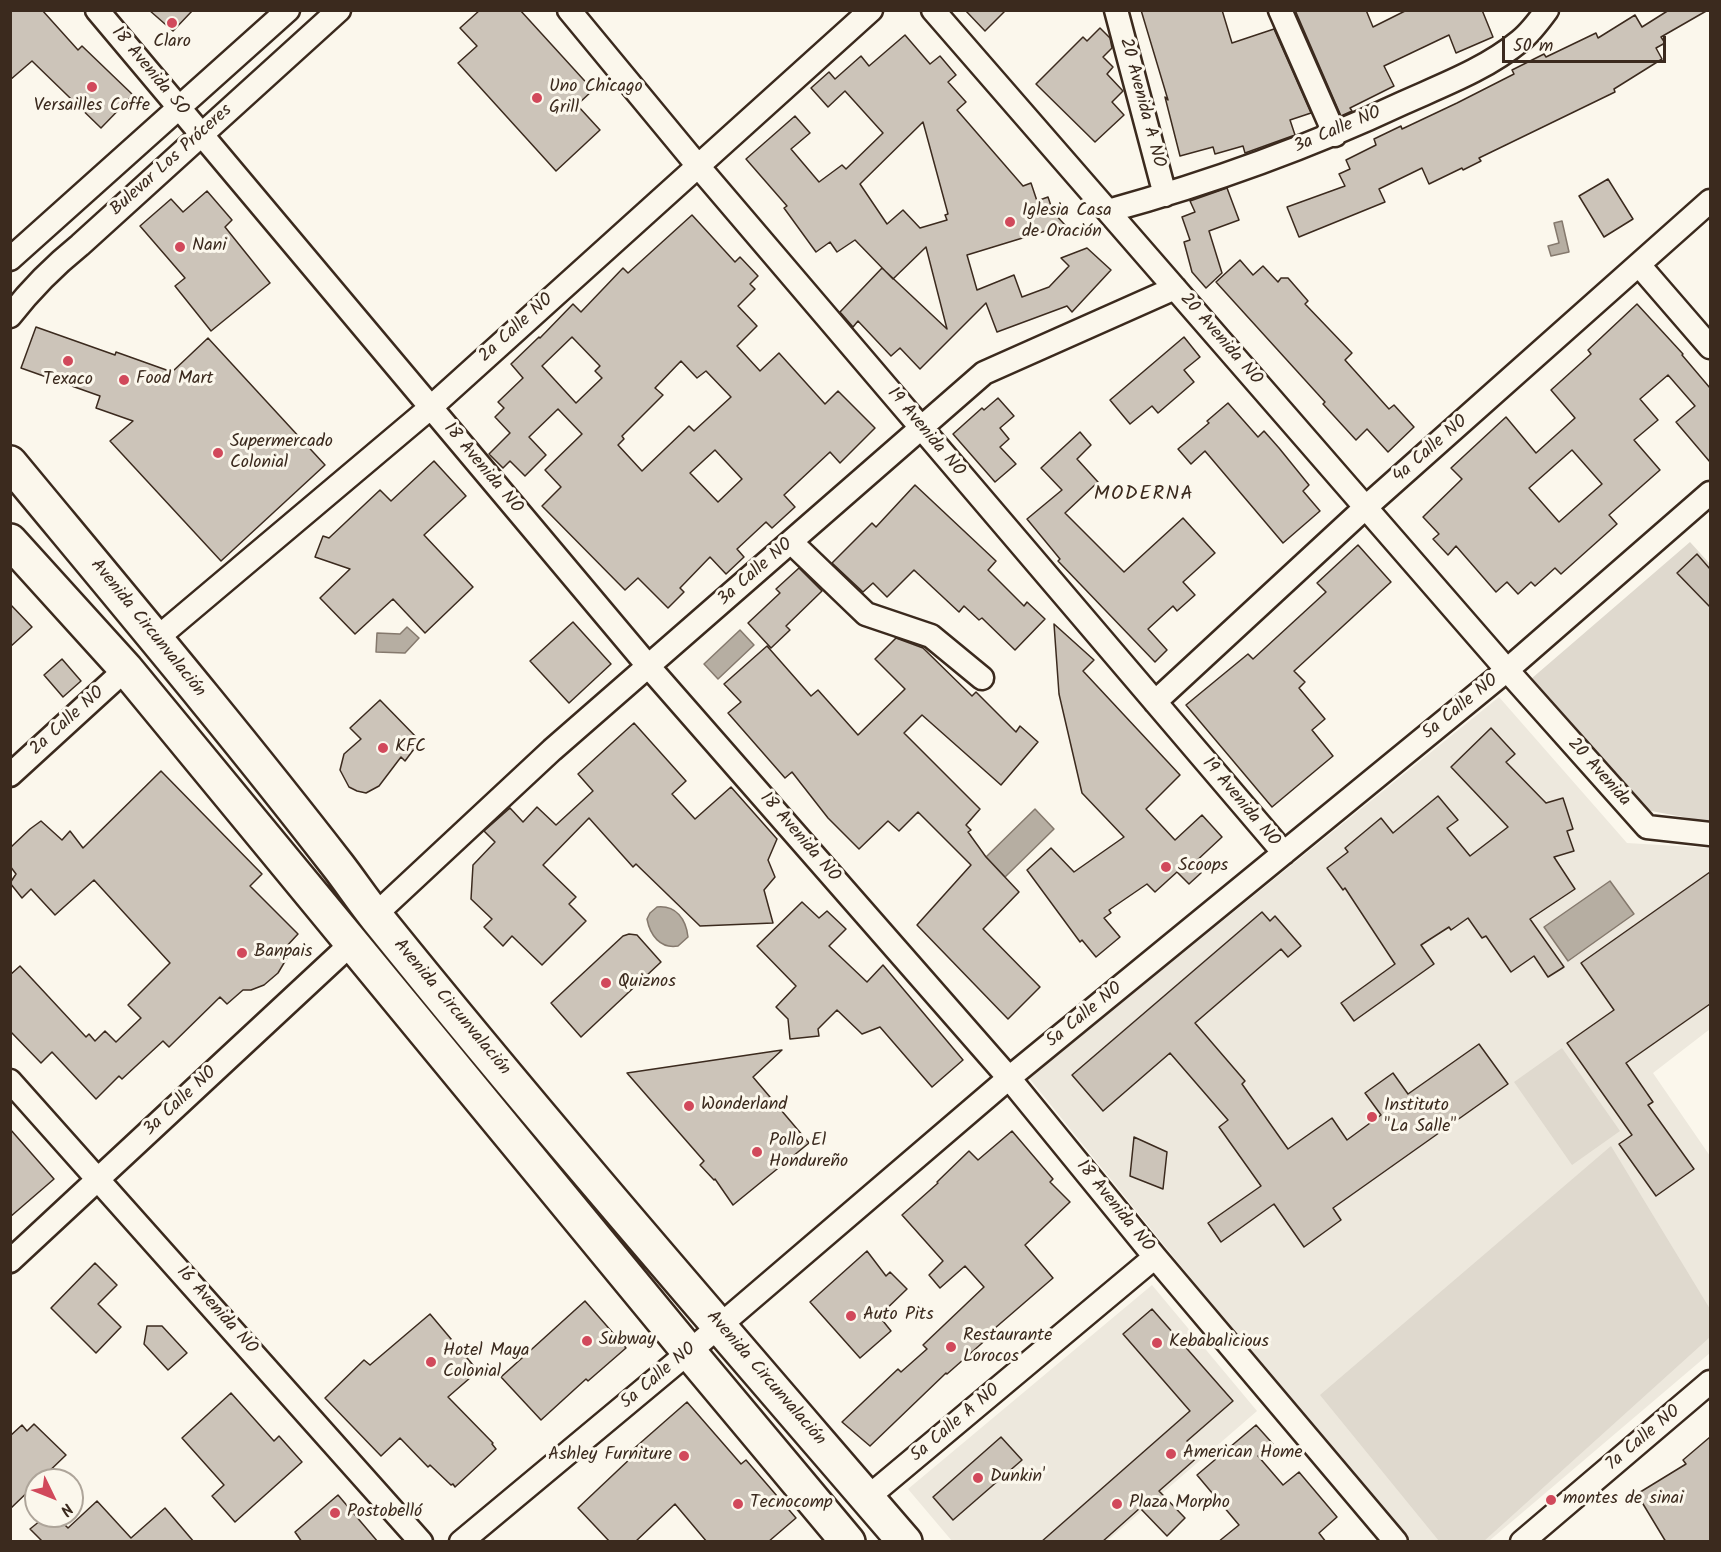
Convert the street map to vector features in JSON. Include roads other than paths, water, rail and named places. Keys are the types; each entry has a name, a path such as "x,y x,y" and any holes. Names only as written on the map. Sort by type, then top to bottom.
{"highway":[{"name":"Avenida Circunvalación","path":"10,463 156,639 375,915 622,1214 905,1542"},
{"name":"Avenida Circunvalación","path":"10,542 126,669 689,1352 836,1537"}],"street":[{"name":"18 Avenida SO","path":"97,10 201,134"},
{"name":"Bulevar Los Próceres","path":"10,259 288,10"},
{"name":"Bulevar Los Próceres","path":"10,316 52,268 339,10"},
{"name":"19 Avenida NO","path":"569,10 698,166 1284,853"},
{"name":"2a Calle NO","path":"156,639 430,408 871,10"},
{"name":"20 Avenida NO","path":"933,10 1507,670"},
{"name":"20 Avenida A NO","path":"1116,10 1165,195"},
{"path":"1280,10 1335,135"},
{"name":"3a Calle NO","path":"1108,211 1251,167 1335,135 1489,63 1521,40 1547,10"},
{"name":"18 Avenida NO","path":"201,134 649,667 1009,1078 1155,1257 1395,1542"},
{"name":"4a Calle NO","path":"1155,702 1366,507 1710,201"},
{"path":"1639,264 1710,347"},
{"name":"3a Calle NO","path":"375,915 552,750 984,373 1174,288"},
{"name":"5a Calle NO","path":"461,1542 689,1352 1009,1078 1507,670 1710,493"},
{"path":"792,542 866,614 931,636 982,678"},
{"name":"2a Calle NO","path":"10,775 126,669"},
{"name":"20 Avenida","path":"1507,670 1647,827 1710,834"},
{"name":"3a Calle NO","path":"10,1261 352,943"},
{"name":"16 Avenida NO","path":"10,1081 421,1542"},
{"name":"5a Calle A NO","path":"867,1498 1155,1257"},
{"name":"7a Calle NO","path":"1522,1542 1710,1382"}],"place":[{"name":"Claro","path":"172,23"},
{"name":"Versailles Coffe","path":"92,87"},
{"name":"Uno Chicago Grill","path":"537,98"},
{"name":"Iglesia Casa de Oración","path":"1010,222"},
{"name":"Nani","path":"180,247"},
{"name":"Texaco","path":"68,361"},
{"name":"Food Mart","path":"124,380"},
{"name":"Supermercado Colonial","path":"218,453"},
{"name":"KFC","path":"383,748"},
{"name":"Scoops","path":"1166,867"},
{"name":"Banpais","path":"242,953"},
{"name":"Quiznos","path":"606,983"},
{"name":"Wonderland","path":"689,1106"},
{"name":"Instituto \"La Salle\"","path":"1372,1117"},
{"name":"Pollo El Hondureño","path":"757,1152"},
{"name":"Auto Pits","path":"851,1316"},
{"name":"Subway","path":"587,1341"},
{"name":"Kebabalicious","path":"1157,1343"},
{"name":"Restaurante Lorocos","path":"951,1347"},
{"name":"Hotel Maya Colonial","path":"431,1362"},
{"name":"American Home","path":"1171,1454"},
{"name":"Ashley Furniture","path":"684,1456"},
{"name":"Dunkin'","path":"978,1478"},
{"name":"montes de sinai","path":"1551,1500"},
{"name":"Tecnocomp","path":"738,1504"},
{"name":"Plaza Morpho","path":"1117,1504"},
{"name":"Postobelló","path":"335,1513"}],"district":[{"name":"MODERNA","path":"1144,496"}]}
